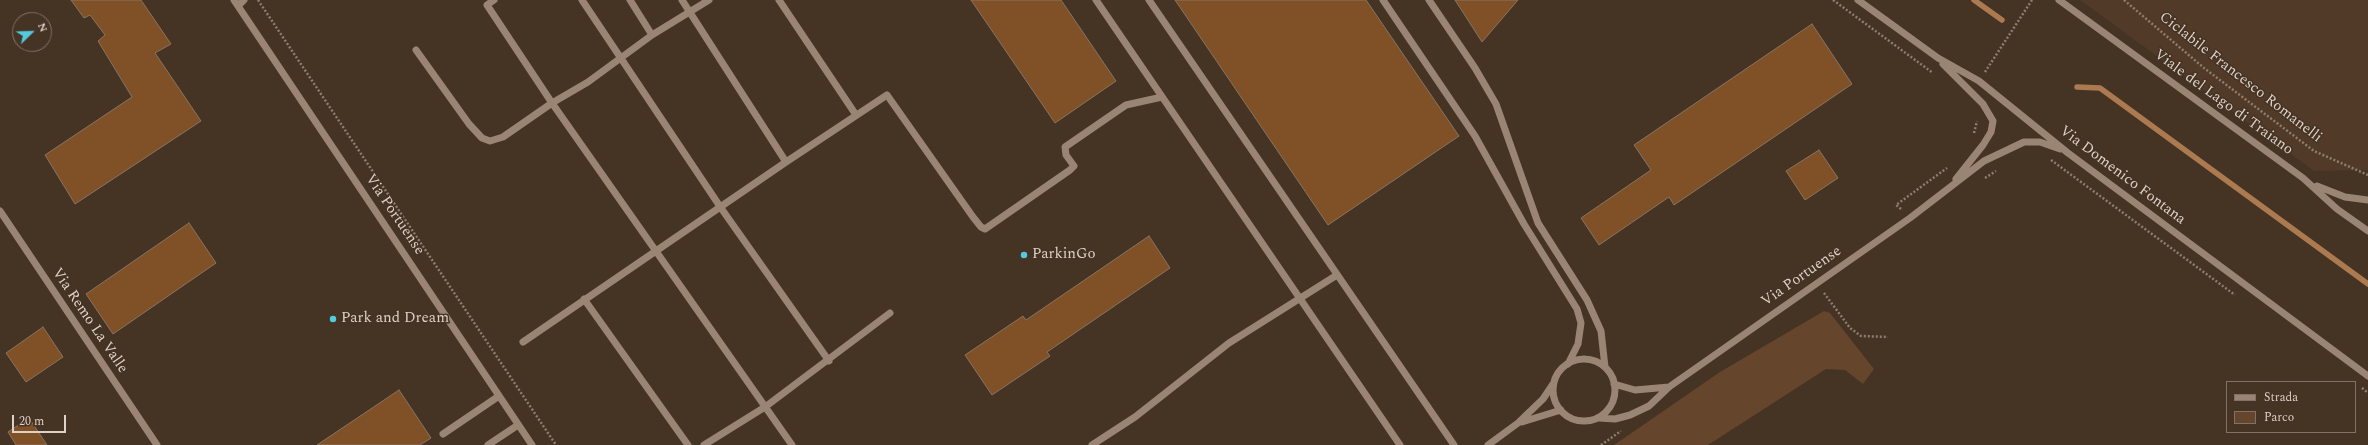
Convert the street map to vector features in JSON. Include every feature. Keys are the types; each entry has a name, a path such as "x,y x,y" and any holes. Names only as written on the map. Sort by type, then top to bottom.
{"street":[{"path":"236,3 244,0"},
{"path":"494,0 487,5 552,103 655,253 792,445"},
{"path":"582,0 721,208 828,361"},
{"path":"630,0 652,35"},
{"path":"682,0 786,162"},
{"path":"416,50 468,124 482,138 490,141 503,137 552,103 588,82 652,35 709,0"},
{"path":"779,0 856,115"},
{"path":"1096,0 1400,445"},
{"path":"1149,0 1454,445"},
{"path":"1383,0 1471,130 1524,224 1577,309 1581,323 1578,344 1568,364 1560,371 1543,399 1518,423 1488,445"},
{"path":"1429,0 1475,68 1496,104 1538,223 1587,300 1601,330 1605,367 1614,384 1614,400 1610,407 1599,418 1589,421 1578,420 1561,410 1554,391 1555,380"},
{"name":"Via Domenico Fontana","path":"1858,0 1938,58 1979,81 2068,153 2368,376"},
{"name":"Viale del Lago di Traiano","path":"2059,0 2303,178 2337,209 2368,232"},
{"name":"Via Portuense","path":"236,3 532,445"},
{"name":"Via Portuense","path":"1938,58 1983,104 1993,121 1991,132 1950,187"},
{"path":"523,342 584,299 655,253 786,162 887,95 973,217 981,227 985,229 1074,166 1066,155 1065,147 1126,105 1162,96"},
{"name":"Via Portuense","path":"1599,418 1615,419 1630,415 1649,406 1669,387 1910,218 1984,161 2024,142 2040,142 2068,153"},
{"path":"2303,178 2333,193 2355,200 2368,200"},
{"name":"Via Remo La Valle","path":"0,211 157,445"},
{"path":"1092,445 1134,417 1229,343 1337,275"},
{"path":"584,299 688,445"},
{"path":"704,445 765,406 828,361 890,313"},
{"path":"1568,364 1587,359 1605,367"},
{"path":"1614,384 1635,390 1669,387"},
{"path":"443,434 499,396"},
{"path":"1518,423 1545,413 1561,410"},
{"path":"488,445 518,424"}],"path":[{"path":"258,0 556,445"},
{"path":"1833,0 1935,75"},
{"path":"1979,81 2032,0"},
{"name":"Ciclabile Francesco Romanelli","path":"2124,0 2204,68 2314,151 2368,175"},
{"path":"1973,136 1977,118"},
{"path":"2045,156 2238,297"},
{"path":"1896,205 1953,164"},
{"path":"1816,283 1850,328 1860,336 1888,337"}],"shaded area":[{"path":"2080,0 2368,0 2368,170 2314,171"}],"green space":[{"path":"1824,311 1830,313 1874,369 1863,384 1845,370 1826,369 1708,445 1614,445 1720,372"}],"building":[{"path":"71,0 141,0 171,44 155,53 201,121 75,204 45,155 132,97 98,41 105,35 90,15 84,18"},
{"path":"971,0 1061,0 1116,81 1055,123"},
{"path":"1175,0 1366,0 1459,136 1328,225"},
{"path":"1455,0 1518,0 1482,42"},
{"path":"1812,24 1852,84 1674,205 1669,197 1599,245 1581,218 1651,170 1634,145"},
{"path":"1819,150 1838,178 1805,200 1786,171"},
{"path":"189,223 216,263 113,334 86,294"},
{"path":"1149,236 1170,268 1047,352 1050,356 992,395 965,355 1023,316 1026,320"},
{"path":"43,327 63,357 26,382 6,353"},
{"path":"399,390 431,438 420,445 317,445"},
{"path":"29,418 47,445 16,445 8,432"}],"waterway":[{"path":"1974,0 2002,20"},
{"path":"2077,87 2100,88 2368,284"}],"place":[{"name":"ParkinGo","path":"1024,255"},
{"name":"Park and Dream","path":"333,319"}]}
